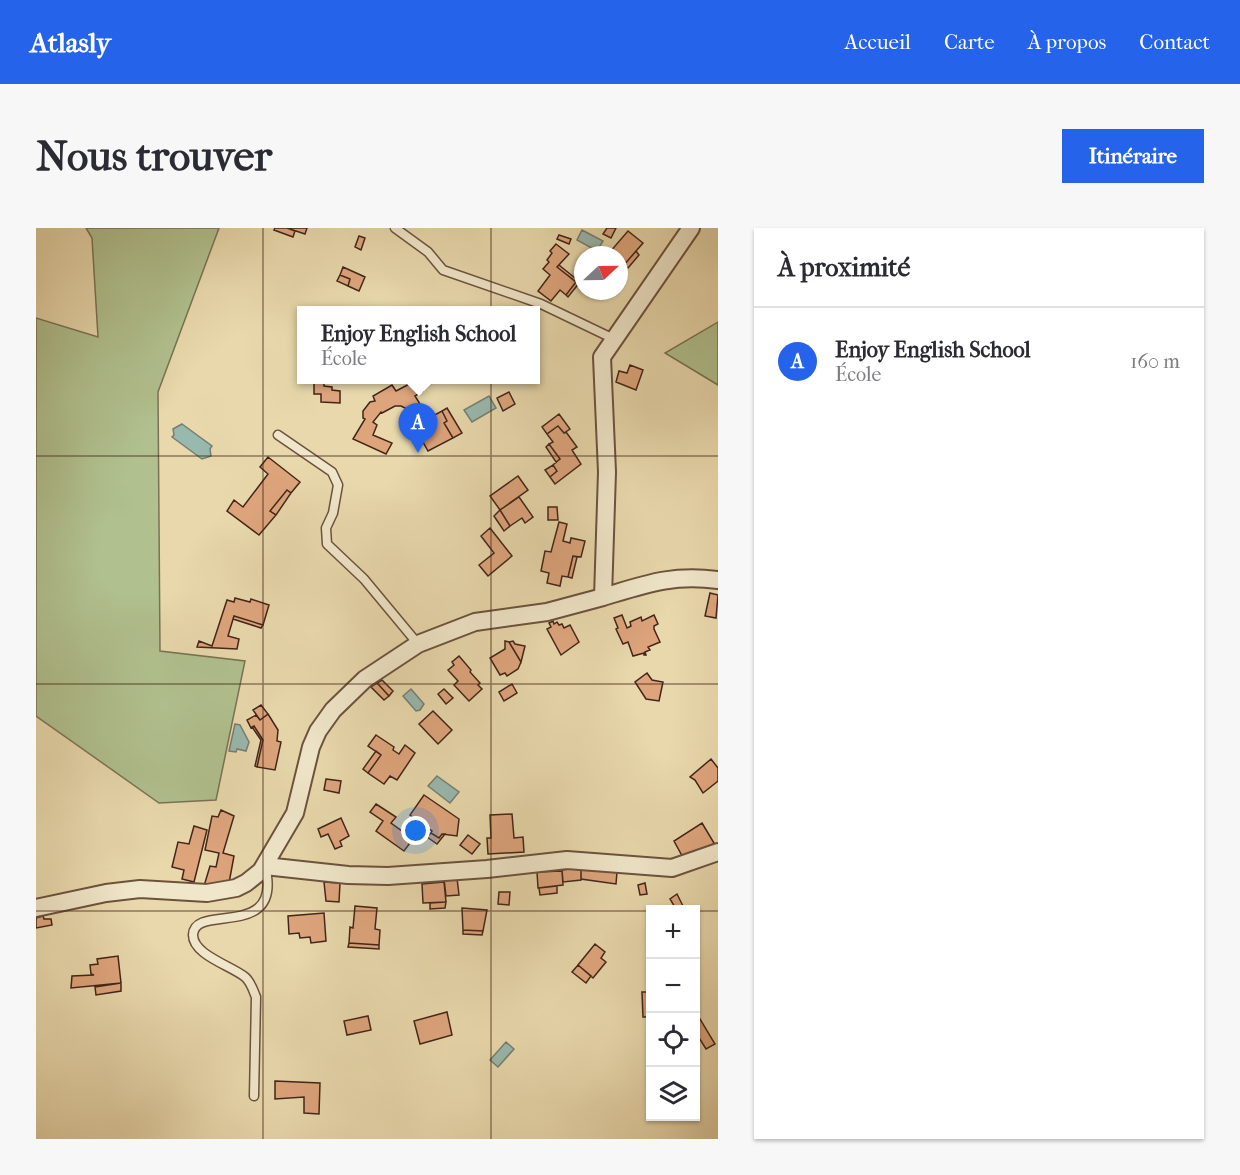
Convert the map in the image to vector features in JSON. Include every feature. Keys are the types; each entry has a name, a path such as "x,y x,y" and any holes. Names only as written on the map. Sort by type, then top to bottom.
{"street":[{"path":"603,597 607,472 602,357 690,228"},
{"path":"36,908 106,893 140,889 220,892 236,888 255,877 265,866 295,813 311,747 333,710 365,679 418,644 475,622 547,612 663,579 692,577 718,580"},
{"path":"265,866 348,875 388,876 487,869 567,860 672,868 718,852"}],"lane":[{"path":"395,228 428,252 443,270 541,304 614,339"},
{"path":"278,435 332,472 338,485 333,513 326,528 327,544 364,579 418,644"},
{"path":"254,1096 256,997 245,977 215,961 203,951 193,937 198,926 212,920 247,915 260,909 266,897 268,880 265,866"}],"green space":[{"path":"86,228 219,228 158,392 160,651 245,661 216,800 159,803 36,716 36,318 98,337 92,238"},
{"path":"718,322 718,385 665,353"}],"water":[{"path":"582,230 603,241 600,246 588,246 577,240"},
{"path":"489,396 496,408 472,422 464,410"},
{"path":"182,424 212,446 211,456 202,459 172,437 173,429"},
{"path":"411,689 424,704 420,710 416,711 403,696"},
{"path":"235,724 240,725 249,742 246,751 237,749 236,752 229,751"},
{"path":"437,776 459,792 450,803 428,786"},
{"path":"506,1042 514,1049 498,1067 490,1060"}],"building":[{"path":"275,228 295,231 293,237 274,230"},
{"path":"287,228 307,228 305,234"},
{"path":"607,228 616,228 611,238 603,234"},
{"path":"628,231 643,243 628,260 628,246 615,246"},
{"path":"559,235 571,239 569,244 557,239"},
{"path":"359,236 365,238 361,250 355,247"},
{"path":"556,244 569,254 557,267 574,280 574,285 566,295 560,290 551,301 538,291 550,275 543,269 549,262 547,260 552,253 550,251"},
{"path":"636,251 639,255 628,268 628,260"},
{"path":"559,265 574,277 574,280 557,267"},
{"path":"343,267 365,277 359,291 348,286 350,279 340,275"},
{"path":"340,275 350,279 348,286 337,281"},
{"path":"574,285 574,290 568,297 566,295"},
{"path":"630,365 643,370 636,390 616,382 619,371 627,373"},
{"path":"314,384 324,384 324,386 332,387 332,390 340,391 340,403 321,402 321,394 314,394"},
{"path":"409,384 419,384 423,391 415,396 425,412 414,419 409,410 401,406 381,412 373,422 377,425 373,435 392,443 386,454 353,439 365,419 363,411 370,402 375,401 373,396 392,385 396,391"},
{"path":"509,392 515,404 503,411 497,398"},
{"path":"447,408 462,433 453,438 444,423 447,421 442,411"},
{"path":"442,411 447,421 444,423 453,438 428,451 414,426"},
{"path":"559,414 570,429 564,433 558,426 547,434 542,427"},
{"path":"558,426 564,433 566,432 577,447 572,450 581,464 555,484 550,477 557,471 553,465 560,459 549,444 553,442 547,434"},
{"path":"549,444 560,459 556,462 546,447"},
{"path":"268,457 300,482 291,493 287,490 270,511 276,515 259,535 227,511 234,500 243,507 268,474 260,467"},
{"path":"553,465 557,471 550,477 545,470"},
{"path":"518,476 528,490 500,510 490,496"},
{"path":"287,490 291,493 276,515 270,511"},
{"path":"519,497 533,517 525,523 522,518 510,526 500,510"},
{"path":"548,507 557,507 558,520 548,520"},
{"path":"500,510 510,526 504,531 494,516"},
{"path":"559,522 567,524 563,541 570,543 571,538 585,541 581,557 573,556 568,577 562,576 560,586 547,583 549,573 541,571 545,551 551,552"},
{"path":"490,528 512,556 488,576 479,565 494,553 481,536"},
{"path":"573,556 577,557 572,578 568,577"},
{"path":"710,593 718,595 716,618 705,616"},
{"path":"235,598 250,602 251,599 269,605 263,625 234,616 228,636 239,639 237,649 197,647 199,641 212,646 227,600 234,602"},
{"path":"622,615 627,628 631,626 630,622 641,617 642,621 654,615 658,624 654,626 654,629 660,642 648,647 650,650 645,652 646,655 644,653 633,656 628,642 623,644 614,618"},
{"path":"234,616 263,625 261,628 233,619"},
{"path":"553,621 554,624 557,622 559,625 562,624 564,628 570,625 579,642 561,655 547,629 551,627 549,623"},
{"path":"505,641 509,642 521,662 518,669 507,676 505,673 500,675 490,658 505,649"},
{"path":"513,641 515,644 525,646 521,662 509,642"},
{"path":"459,656 471,670 470,672 480,683 478,685 482,689 469,701 454,685 458,681 448,670"},
{"path":"647,673 652,680 663,682 659,701 646,699 635,682"},
{"path":"382,680 393,691 389,696 377,683"},
{"path":"377,683 389,696 384,700 371,687"},
{"path":"512,684 517,693 504,701 499,692"},
{"path":"444,689 453,698 446,704 438,694"},
{"path":"261,705 268,714 260,720 253,710"},
{"path":"433,711 452,730 438,744 419,724"},
{"path":"268,714 278,730 277,741 281,742 275,770 257,767 263,740 254,726 251,728 247,720 256,715 260,720"},
{"path":"254,726 263,740 257,767 255,766 261,740 252,727"},
{"path":"376,735 394,747 393,750 399,754 405,745 415,753 397,780 390,776 384,784 368,773 381,755 368,746"},
{"path":"376,751 381,755 368,773 363,769"},
{"path":"711,759 718,768 718,781 703,793 695,780 690,777"},
{"path":"326,779 341,781 339,793 324,790"},
{"path":"424,795 459,819 457,836 442,834 439,838 410,815"},
{"path":"376,804 396,817 391,823 413,839 404,851 376,831 383,821 370,812"},
{"path":"221,810 234,816 223,853 234,856 229,883 204,886 210,866 216,867 219,853 205,850 212,816 218,817"},
{"path":"512,814 514,838 523,837 524,852 488,854 487,838 491,838 490,815"},
{"path":"341,818 349,836 340,841 342,846 335,849 328,834 321,837 318,829"},
{"path":"702,823 717,848 686,863 674,841"},
{"path":"194,826 207,830 194,882 182,879 184,870 172,867 178,842 189,844"},
{"path":"431,833 439,838 445,834 437,844 427,837"},
{"path":"468,835 480,844 472,854 460,845"},
{"path":"581,867 617,872 616,884 581,879"},
{"path":"581,867 581,880 563,882 562,870"},
{"path":"562,871 563,885 538,888 537,872"},
{"path":"457,878 459,895 446,896 444,879"},
{"path":"324,882 340,883 339,902 326,901"},
{"path":"444,882 446,902 423,903 422,884"},
{"path":"645,883 647,894 640,895 638,885"},
{"path":"557,886 557,893 540,895 539,888"},
{"path":"499,892 510,892 509,905 498,904"},
{"path":"677,894 682,905 674,905 670,899"},
{"path":"446,902 445,908 430,909 430,903"},
{"path":"355,906 377,908 375,929 380,930 379,945 349,943"},
{"path":"462,908 487,910 483,931 463,930"},
{"path":"324,913 326,941 311,943 310,937 300,938 299,933 289,934 288,916"},
{"path":"43,916 44,919 51,919 52,925 36,928 36,918"},
{"path":"463,930 483,931 482,935 463,934"},
{"path":"349,943 379,945 379,949 348,947"},
{"path":"595,944 605,952 601,958 606,962 593,978 578,965"},
{"path":"118,956 121,983 71,988 72,976 94,975 91,974 90,965 98,964 97,959"},
{"path":"578,965 591,976 586,983 572,972"},
{"path":"121,983 121,991 96,995 95,987"},
{"path":"642,992 646,992 646,1017 643,1017"},
{"path":"447,1012 452,1035 420,1044 414,1021"},
{"path":"368,1016 371,1030 347,1035 344,1021"},
{"path":"700,1019 715,1044 706,1049 700,1039"},
{"path":"275,1081 320,1083 319,1114 304,1113 304,1097 275,1099"}],"place":[{"name":"Enjoy English School","path":"418,453"}]}
